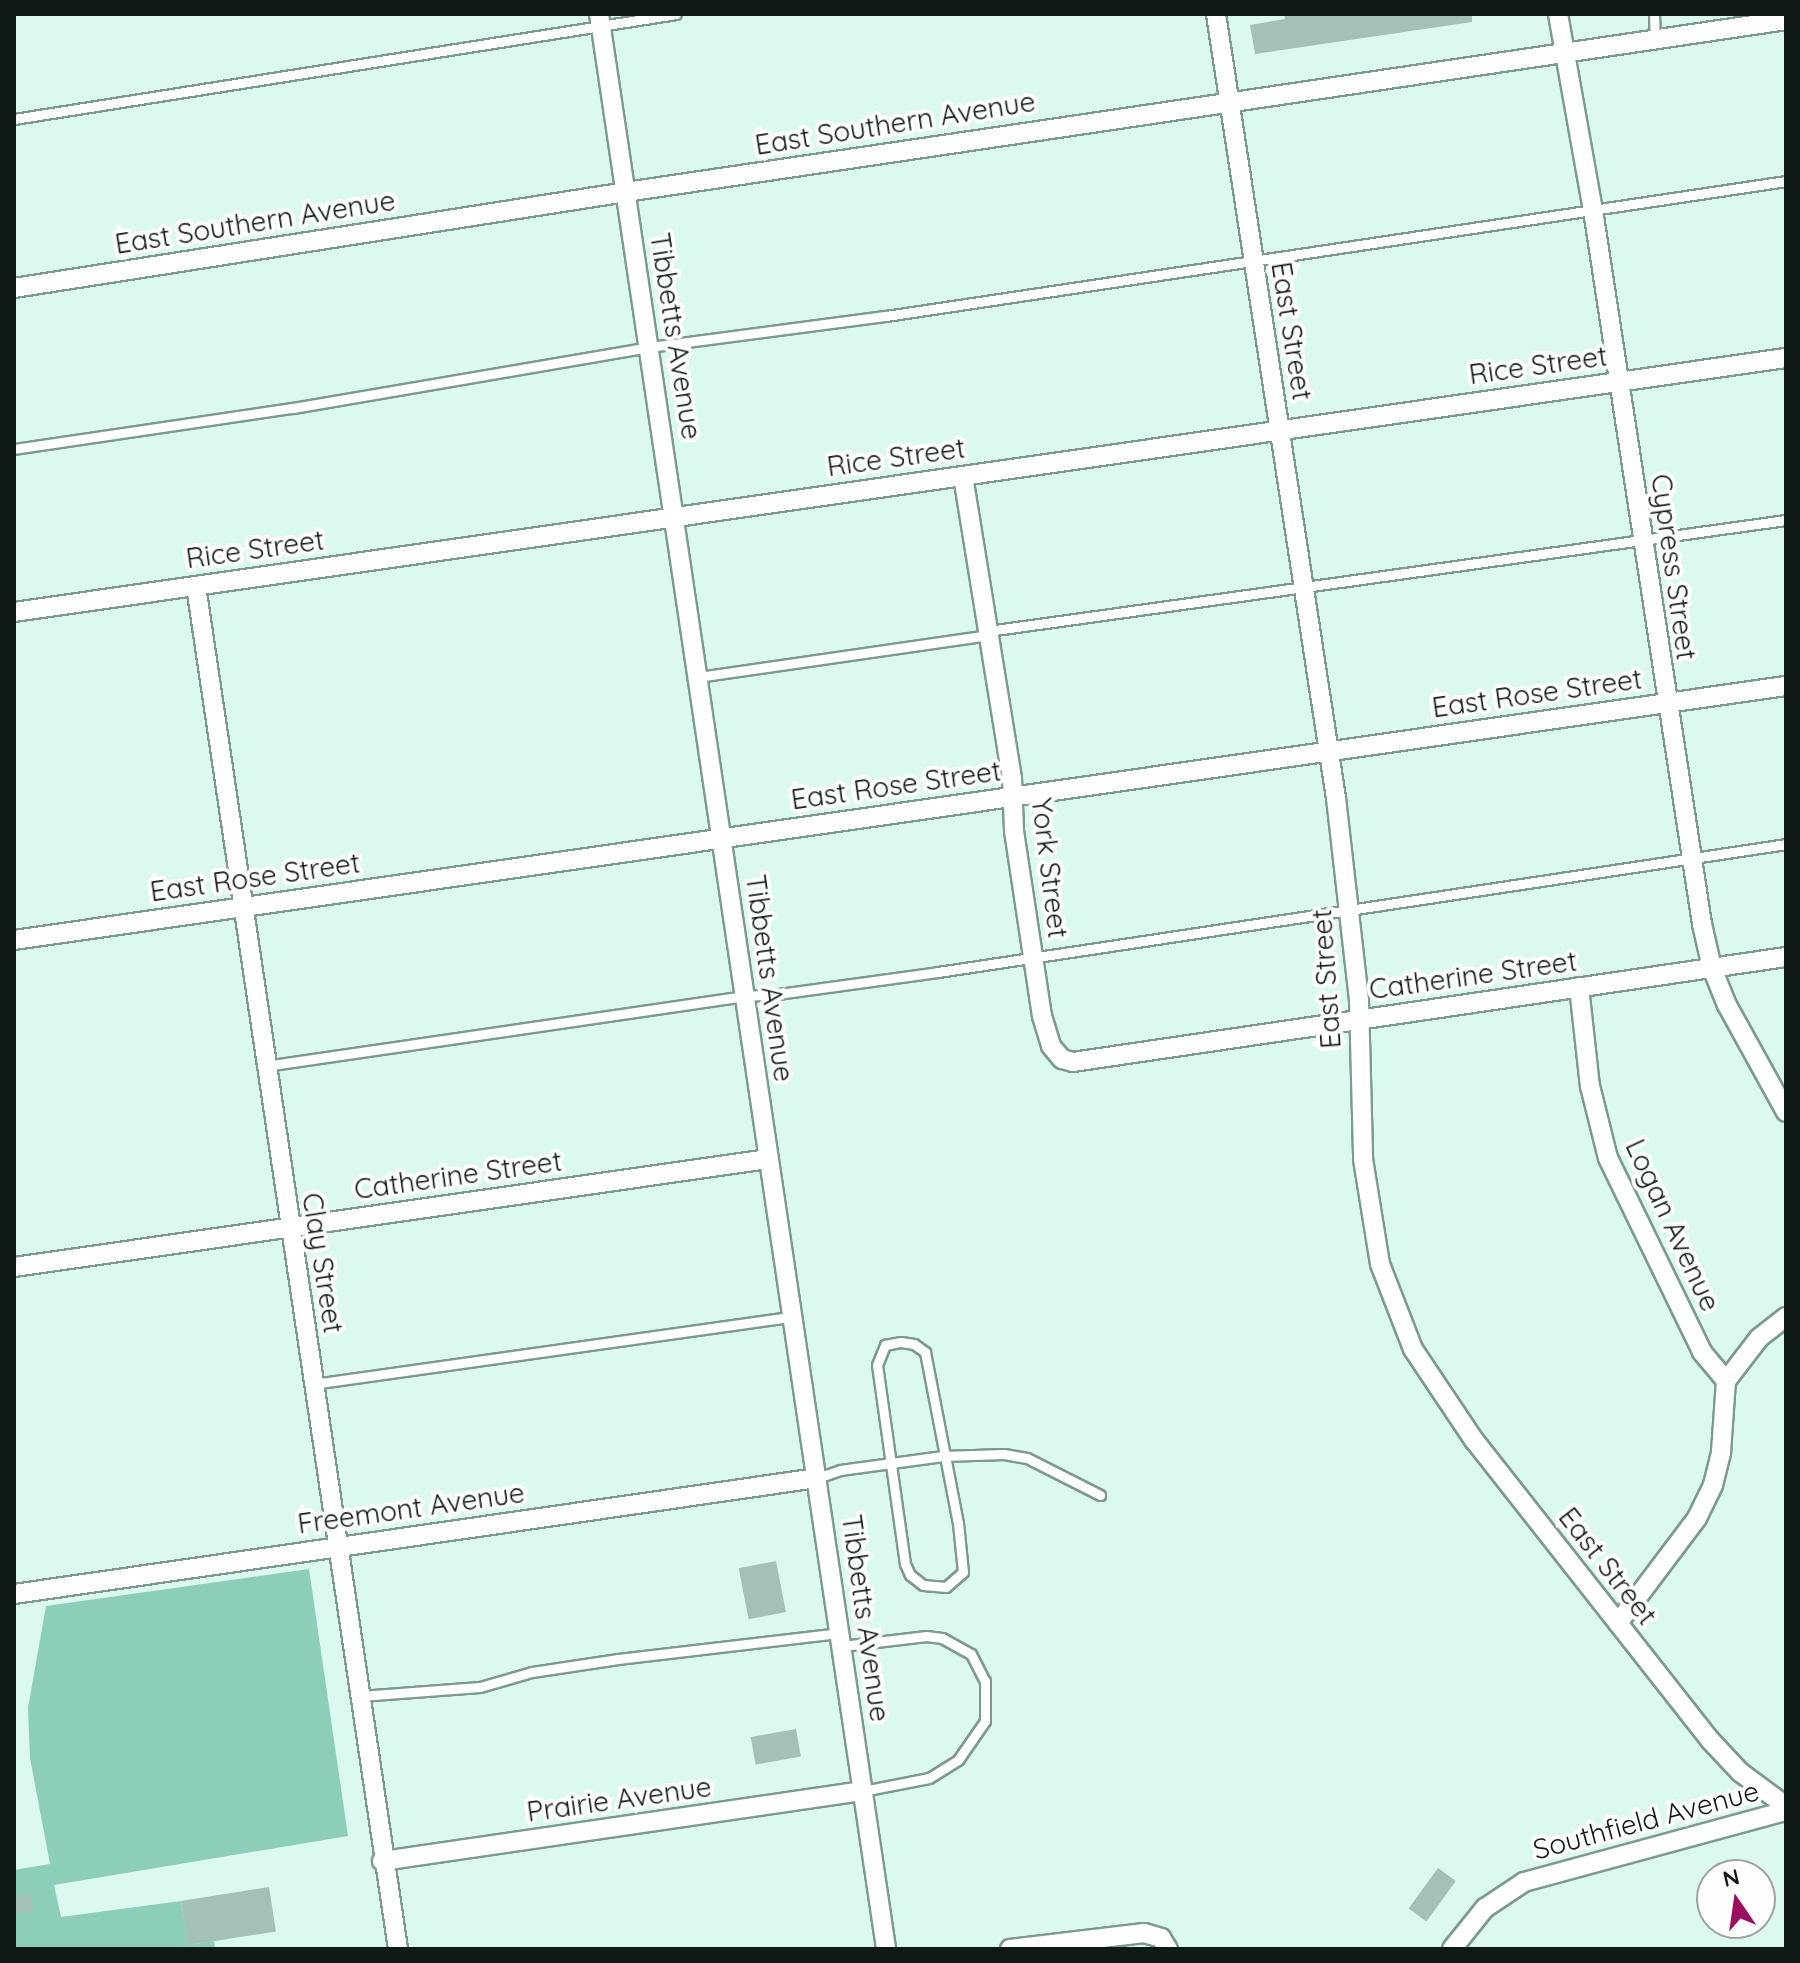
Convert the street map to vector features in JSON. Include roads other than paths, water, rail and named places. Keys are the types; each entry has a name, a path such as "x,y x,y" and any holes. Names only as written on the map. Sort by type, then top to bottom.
{"street":[{"name":"East Street","path":"1216,14 1350,910 1359,1020 1363,1159 1371,1221 1397,1314 1431,1381 1710,1740 1740,1772 1786,1808"},
{"name":"Cypress Street","path":"1558,14 1593,210 1666,703 1712,968 1727,1005 1786,1112"},
{"name":"Tibbetts Avenue","path":"600,20 886,1949"},
{"name":"East Southern Avenue","path":"14,288 626,192 1786,20"},
{"name":"Rice Street","path":"14,612 1786,358"},
{"name":"York Street","path":"963,476 1013,797 1014,831 1033,955 1051,1046 1062,1059 1073,1062 1169,1048"},
{"name":"Clay Street","path":"196,586 382,1861 398,1949"},
{"name":"East Rose Street","path":"14,940 1786,686"},
{"name":"Catherine Street","path":"1169,1048 1786,957"},
{"name":"Logan Avenue","path":"1579,987 1590,1086 1608,1158 1702,1352 1726,1381"},
{"name":"Catherine Street","path":"14,1267 768,1159"},
{"path":"1618,1623 1697,1518 1713,1485 1721,1452 1726,1381 1759,1338 1786,1317"},
{"name":"Freemont Avenue","path":"14,1594 817,1478"},
{"name":"Prairie Avenue","path":"382,1861 863,1791"},
{"name":"Southfield Avenue","path":"1452,1949 1485,1908 1524,1882 1786,1808"},
{"path":"1010,1949 1144,1933 1161,1938 1168,1949"}],"lane":[{"path":"14,119 600,20 676,14"},
{"path":"1654,14 1655,39"},
{"path":"14,449 293,408 649,347 1786,181"},
{"path":"698,677 1786,520"},
{"path":"265,1066 745,996 778,994 1786,844"},
{"path":"313,1384 792,1317"},
{"path":"901,1342 914,1344 925,1352 964,1559 963,1572 946,1587 923,1585 910,1575 905,1564 890,1464 877,1365 885,1345 901,1342"},
{"path":"817,1478 840,1470 943,1456 1004,1454 1027,1458 1100,1495"},
{"path":"360,1696 480,1687 532,1672 589,1663 841,1640 926,1636 942,1638 971,1654 985,1681 985,1721 958,1760 918,1781 863,1791"}]}
